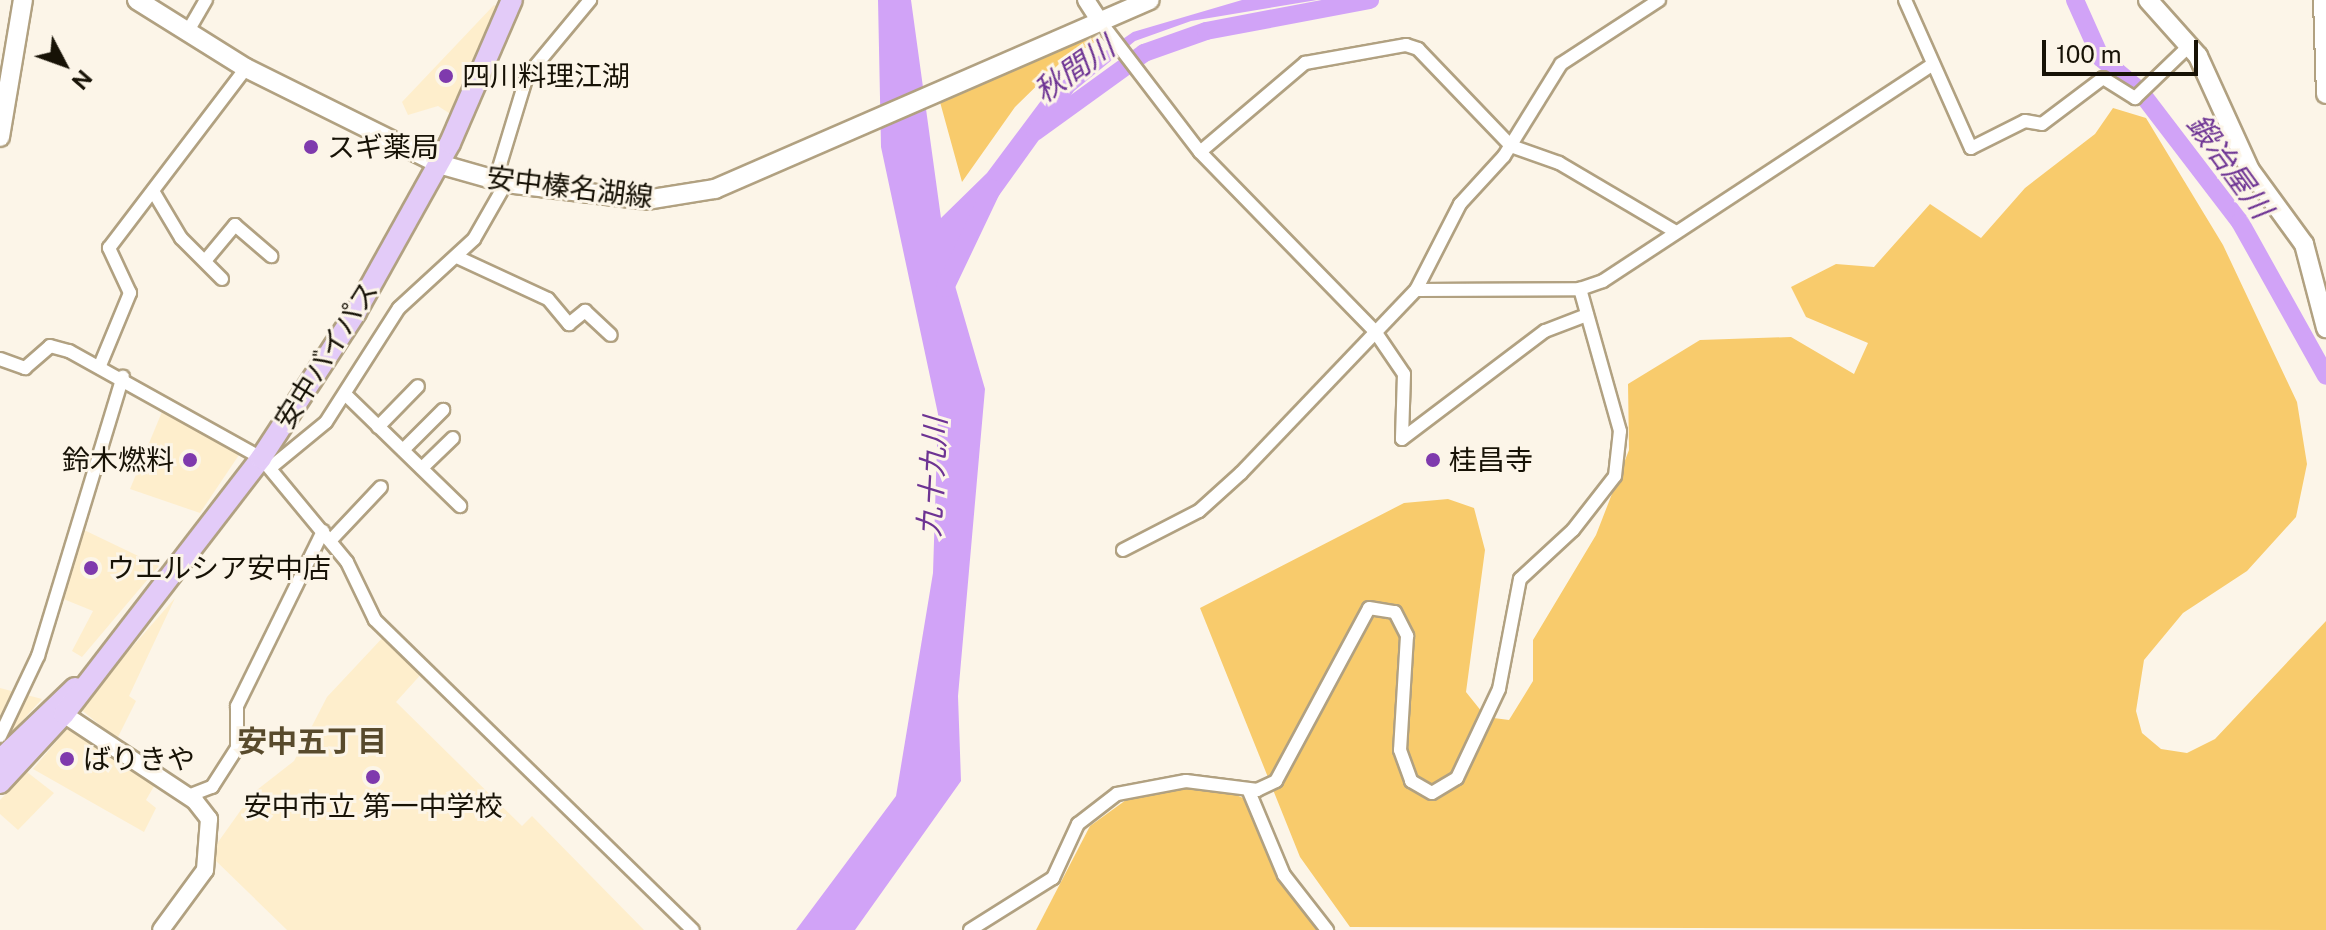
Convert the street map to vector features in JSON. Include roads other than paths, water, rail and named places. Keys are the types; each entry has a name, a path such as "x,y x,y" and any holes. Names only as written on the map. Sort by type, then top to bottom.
{"highway":[{"name":"安中バイパス","path":"0,783 265,463 439,164 512,0"},
{"name":"安中バイパス","path":"0,760 58,710"}],"main road":[{"path":"0,137 23,0"},
{"name":"安中榛名湖線","path":"137,0 246,68 439,164 501,182 679,198 799,151 935,91 1104,28 1150,0"},
{"path":"2148,0 2190,45 2250,170 2310,256 2326,328"},
{"path":"2323,0 2326,94"}],"street":[{"path":"188,31 206,0"},
{"path":"265,463 347,396 399,308 457,257 501,182 527,76 590,0"},
{"path":"1086,0 1145,88 1200,152 1374,330 1404,374 1402,439 1545,331 1587,315"},
{"path":"1123,550 1199,511 1416,290 1460,204 1511,146 1561,64 1659,0"},
{"path":"1905,0 1929,67 1971,148 2025,121 2042,124 2103,78 2135,98 2190,45"},
{"path":"1200,152 1305,63 1406,45 1418,49 1511,146 1559,163 1676,232"},
{"path":"1416,290 1580,289 1632,266 1676,232 1929,67"},
{"path":"101,363 130,293 109,248 246,68"},
{"path":"153,191 222,279"},
{"path":"205,261 235,225 271,256"},
{"path":"457,257 548,299 569,324 585,311 611,335"},
{"path":"970,930 1053,878 1078,824 1117,794 1186,781 1248,789 1266,787 1287,770 1359,620 1383,606 1407,636 1400,721 1406,769 1432,793 1457,778 1499,689 1520,579 1573,530 1615,476 1620,431 1580,289"},
{"path":"0,359 25,368 50,346 101,363 188,422 265,463 327,536 375,620 693,930"},
{"path":"0,736 38,656 123,377"},
{"path":"378,427 418,386"},
{"path":"347,396 460,506"},
{"path":"403,450 443,410"},
{"path":"422,468 453,438"},
{"path":"188,796 212,787 237,748 237,706 327,536 381,487"},
{"path":"58,710 188,796 209,819 205,870 161,930"},
{"path":"1248,789 1284,875 1327,930"}],"waterway":[{"name":"秋間川","path":"1035,132 1144,53 1206,31 1370,0"},
{"name":"鍛冶屋川","path":"2075,0 2101,58 2139,90 2240,222 2326,376"},
{"name":"秋間川","path":"945,288 992,189"}],"place":[{"name":"四川料理江湖","path":"446,76"},
{"name":"スギ薬局","path":"311,147"},
{"name":"鈴木燃料","path":"190,460"},
{"name":"桂昌寺","path":"1433,460"},
{"name":"ウエルシア安中店","path":"91,568"},
{"name":"ばりきや","path":"67,759"},
{"name":"安中市立 第一中学校","path":"373,777"}],"district":[{"name":"安中五丁目","path":"312,741"}],"water label":[{"name":"九十九川","path":"932,477"}]}
